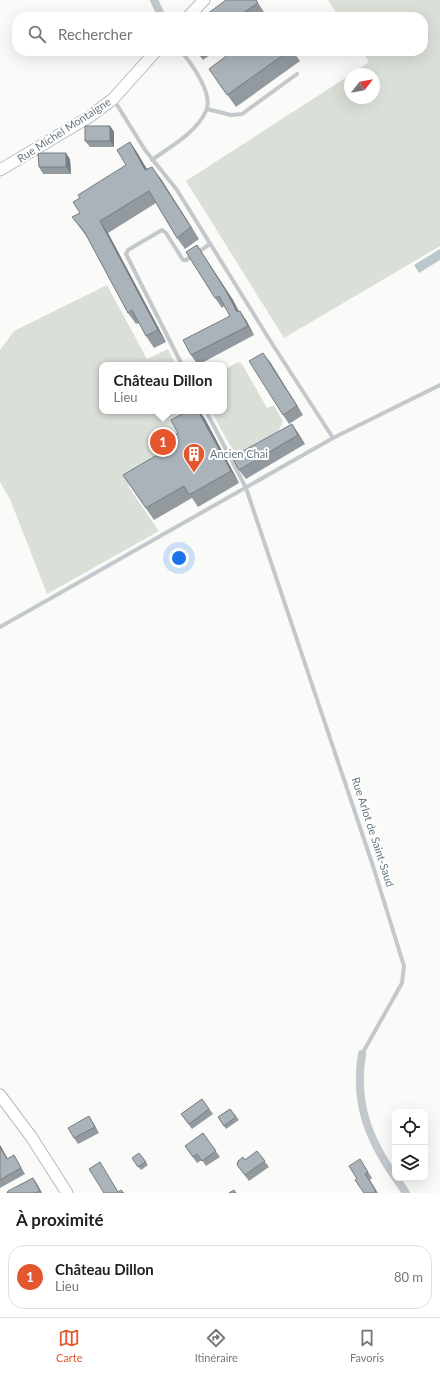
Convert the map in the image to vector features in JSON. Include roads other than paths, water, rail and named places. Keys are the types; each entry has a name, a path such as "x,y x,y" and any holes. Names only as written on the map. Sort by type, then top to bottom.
{"street":[{"path":"154,0 160,12"},
{"path":"193,12 204,0"},
{"name":"Rue Michel Montaigne","path":"0,170 88,117 114,99 152,56"},
{"name":"Rue Arlot de Saint-Saud","path":"362,1054 358,1074 359,1090 364,1116 372,1138 392,1170"},
{"path":"0,1095 32,1138 67,1193"},
{"name":"Rue Arlot de Saint-Saud","path":"398,1181 406,1193"}],"lane":[{"path":"152,160 194,129 207,109 206,93 193,64 186,56"},
{"path":"207,109 231,115 242,114 297,74"},
{"path":"114,99 152,160 177,190 271,342 333,438"},
{"path":"180,362 126,254 128,250 162,230 166,233 183,260 186,260 210,244"},
{"path":"0,627 333,438 440,385"},
{"name":"Rue Arlot de Saint-Saud","path":"208,414 246,488 373,866 404,966 402,983 362,1054"}],"place":[{"name":"Château Dillon","path":"163,442"},
{"name":"Ancien Chai","path":"194,474"}]}
